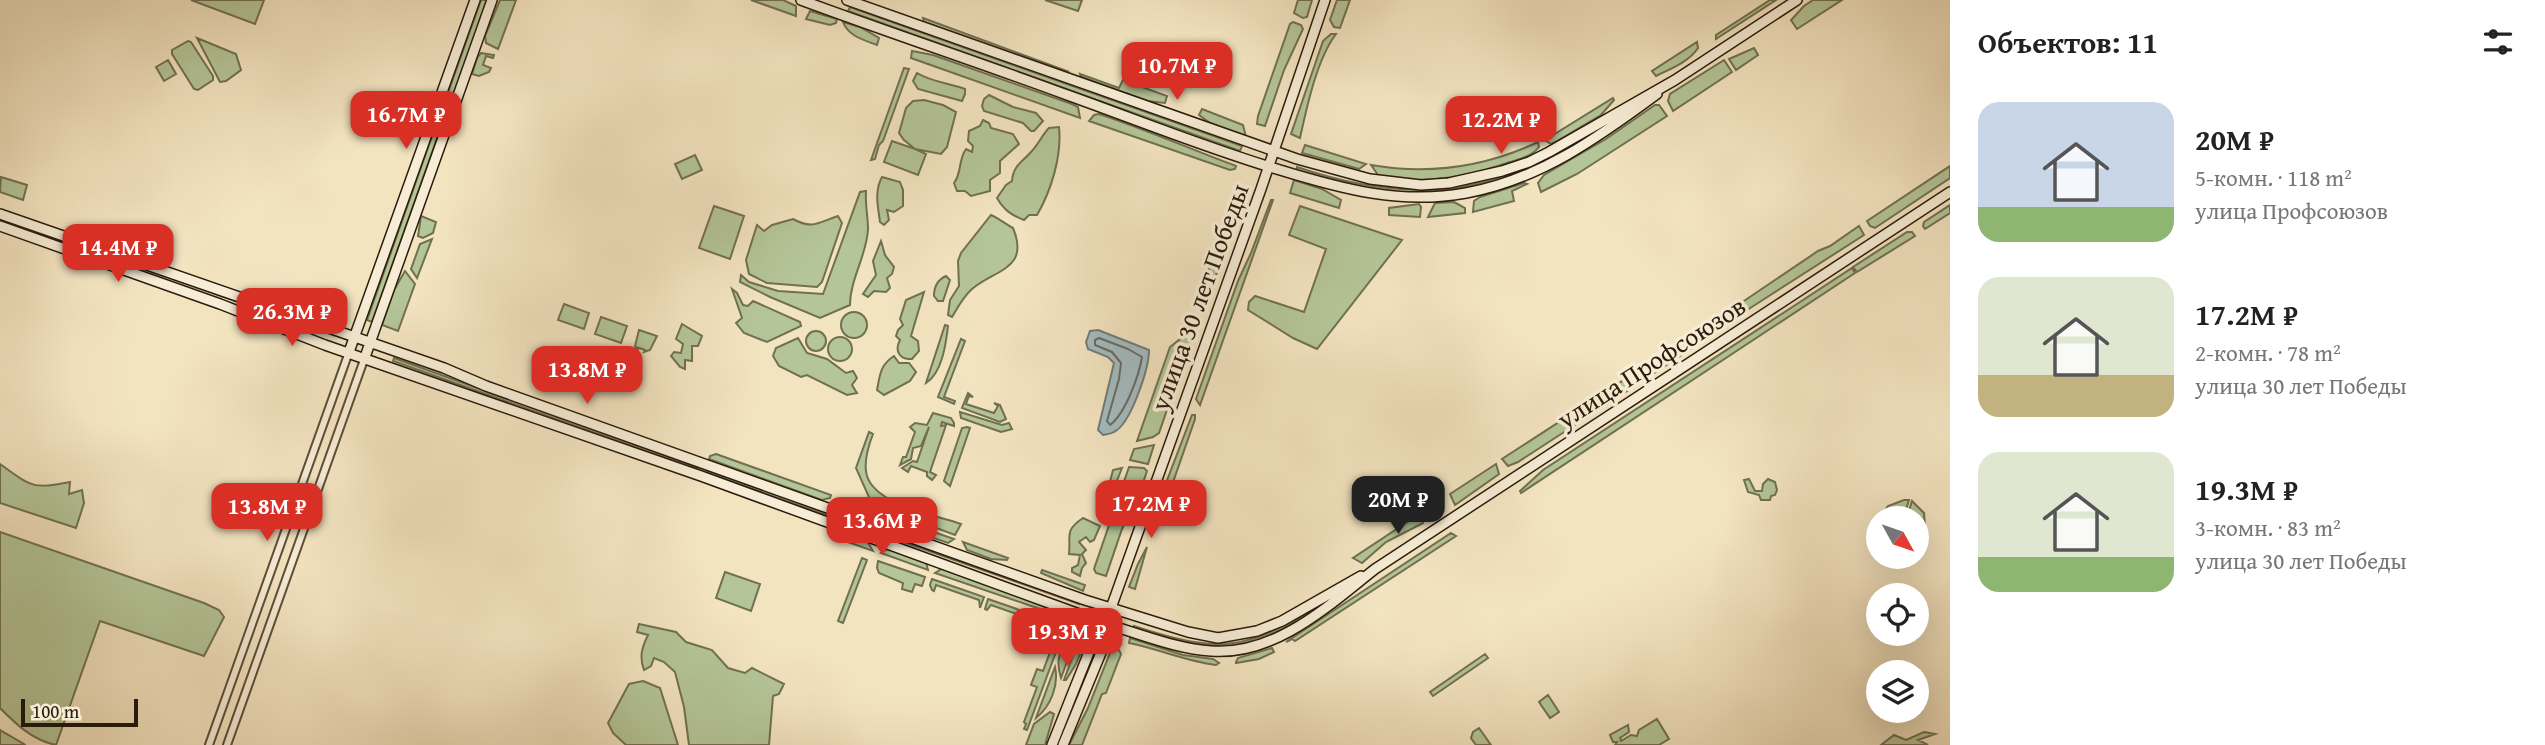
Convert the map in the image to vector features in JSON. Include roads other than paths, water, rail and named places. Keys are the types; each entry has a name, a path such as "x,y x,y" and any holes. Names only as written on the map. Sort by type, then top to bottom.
{"main road":[{"path":"349,352 475,0"},
{"path":"365,358 492,0"},
{"path":"801,0 1268,167 1345,190 1389,197 1429,198 1478,191 1533,174 1554,163 1616,124 1675,80 1797,0"},
{"path":"847,0 1273,151 1388,183 1449,183 1529,162 1675,80"},
{"name":"улица 30 лет Победы","path":"1052,745 1101,622 1111,608 1325,0"},
{"name":"улица Профсоюзов","path":"0,226 1112,626 1182,647 1226,652 1249,648 1302,624 1375,569 1950,192"},
{"name":"улица Профсоюзов","path":"0,214 1111,608 1198,634 1218,638 1238,636 1282,621 1336,588 1375,569"},
{"name":"улица 30 лет Победы","path":"1063,745 1112,626 1111,608"}],"street":[{"path":"209,745 349,352"},
{"path":"227,745 365,358"}],"water":[{"path":"1098,330 1149,350 1133,407 1120,427 1103,435 1098,430 1114,363 1108,357 1088,349 1086,342 1090,331"}]}
